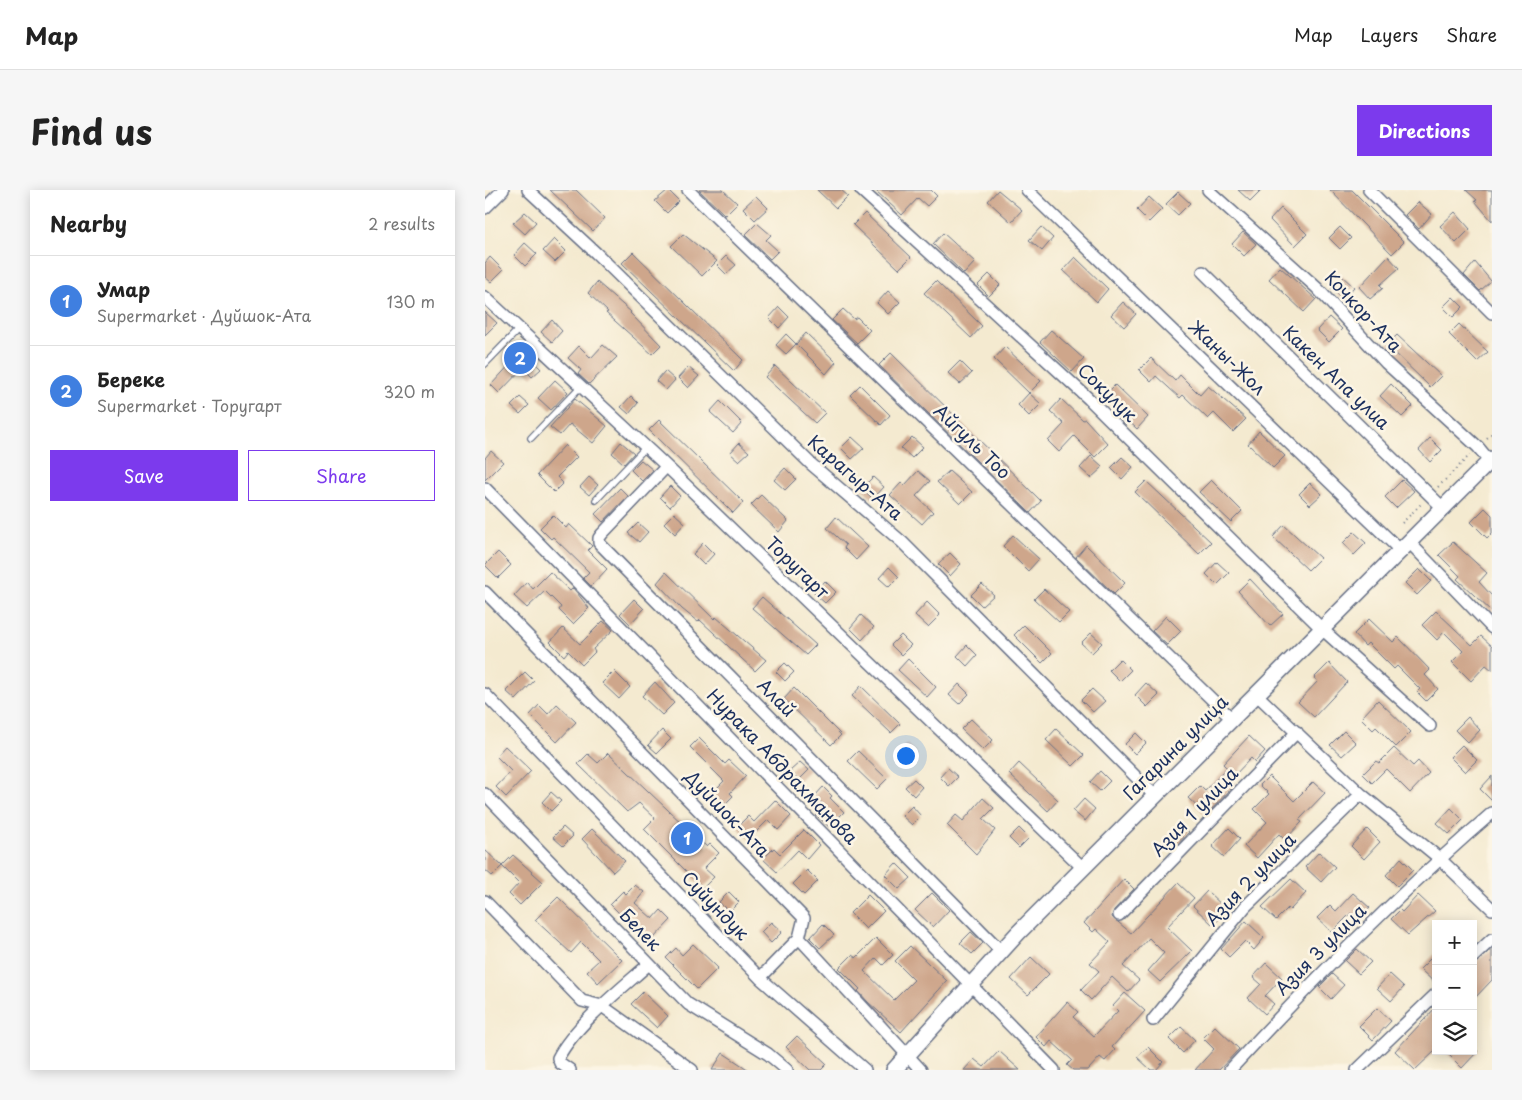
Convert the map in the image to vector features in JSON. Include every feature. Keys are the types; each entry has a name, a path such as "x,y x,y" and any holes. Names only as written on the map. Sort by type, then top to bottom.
{"main road":[{"name":"Гагарина улица","path":"894,1070 1001,950 1491,462"}],"street":[{"path":"485,208 503,190"},
{"name":"Карагыр-Ата","path":"528,190 596,253 811,464 902,542 1155,796"},
{"name":"Айгуль Тоо","path":"688,190 1232,719"},
{"name":"Сокулук","path":"861,190 1089,399 1322,629 1430,726"},
{"name":"Жаны-Жол","path":"1027,190 1492,628"},
{"name":"Кочкор-Ата","path":"1208,190 1317,288 1386,363 1478,447 1491,462"},
{"path":"1369,190 1492,313"},
{"name":"Какен Апа улиа","path":"1203,272 1444,509"},
{"name":"Торугарт","path":"485,297 646,447 1083,868"},
{"name":"Алай","path":"666,467 602,534 599,543 1001,950"},
{"name":"Нурака Абдрахманова","path":"485,488 1054,1070"},
{"name":"Дуйшок-Ата","path":"485,592 804,918 799,938"},
{"name":"Суйундук","path":"485,694 760,978 865,1070"},
{"path":"1256,694 1361,794 1439,858 1492,909"},
{"name":"Азия 1 улица","path":"1119,915 1297,732"},
{"name":"Белек","path":"485,794 688,1004 768,1054 787,1070"},
{"name":"Азия 2 улица","path":"1153,1020 1245,907 1361,794"},
{"name":"Азия 3 улица","path":"1230,1070 1315,978 1439,858 1492,813"},
{"path":"485,901 582,1001 602,1006 692,1070"},
{"path":"760,978 799,938 921,1070"},
{"path":"1477,953 1492,939"},
{"path":"570,1070 560,1063 558,1058 564,1047 602,1006 649,964"},
{"path":"1357,1070 1432,998"}],"lane":[{"path":"485,364 519,329"},
{"path":"531,438 581,386"},
{"path":"596,500 646,447"}],"path":[{"path":"1486,439 1492,433"},
{"path":"1434,490 1472,453"},
{"path":"1402,522 1423,501"}],"building":[{"path":"550,190 576,190 605,218 593,231"},
{"path":"668,190 679,201 667,213 655,201"},
{"path":"699,190 723,190 737,203 725,215"},
{"path":"817,190 841,190 848,196 836,208"},
{"path":"875,190 931,190 937,196 927,206 918,198 902,215"},
{"path":"998,190 1022,210 1011,222 988,201"},
{"path":"1238,190 1261,190 1250,201"},
{"path":"1330,190 1352,190 1404,242 1392,254"},
{"path":"1466,190 1492,190 1492,221 1475,201 1477,200"},
{"path":"1178,192 1190,203 1178,215 1166,204"},
{"path":"756,196 768,208 755,220 743,208"},
{"path":"1149,197 1162,209 1149,222 1137,210"},
{"path":"1418,202 1432,214 1419,229 1405,215"},
{"path":"1281,208 1307,234 1295,246 1270,220"},
{"path":"525,212 536,222 525,234 513,223"},
{"path":"1455,212 1470,229 1456,243 1440,226"},
{"path":"865,213 911,257 899,269 853,225"},
{"path":"757,223 771,235 766,240 778,251 770,259 745,235"},
{"path":"1041,227 1053,238 1042,251 1029,240"},
{"path":"1340,227 1351,238 1340,249 1329,238"},
{"path":"1243,232 1256,244 1244,256 1232,244"},
{"path":"943,233 975,262 964,274 933,244"},
{"path":"683,234 717,261 702,276 671,246"},
{"path":"554,239 566,251 555,262 543,251"},
{"path":"525,243 537,254 525,266 514,255"},
{"path":"633,252 743,360 734,371 622,263"},
{"path":"726,256 736,265 726,274 717,265"},
{"path":"1388,256 1399,268 1380,285 1383,288 1370,299 1359,287"},
{"path":"490,257 503,270 491,282 485,277 485,263"},
{"path":"1075,257 1108,289 1097,302 1063,270"},
{"path":"1475,262 1491,281 1480,291 1464,275"},
{"path":"1280,267 1316,299 1304,312 1269,279"},
{"path":"989,274 1000,285 989,296 978,285"},
{"path":"1342,276 1354,287 1343,299 1331,288"},
{"path":"936,281 982,326 971,338 924,293"},
{"path":"597,282 631,312 661,345 652,354 606,313 608,312 588,293"},
{"path":"888,291 900,302 888,314 877,303"},
{"path":"1453,297 1463,307 1453,317 1443,307"},
{"path":"1123,302 1136,314 1124,327 1111,315"},
{"path":"779,307 789,317 779,328 769,318"},
{"path":"843,309 854,319 857,317 870,330 857,343 832,320"},
{"path":"485,312 497,323 485,335"},
{"path":"1329,317 1342,329 1329,342 1317,330"},
{"path":"552,320 562,331 552,342 541,332"},
{"path":"1459,324 1488,352 1477,362 1449,334"},
{"path":"1051,330 1084,359 1072,372 1040,342"},
{"path":"806,333 836,362 826,374 796,344"},
{"path":"786,334 796,344 786,354 776,345"},
{"path":"1397,335 1441,376 1430,387 1387,345"},
{"path":"603,345 617,357 589,384 578,374 581,370 568,358 579,346 591,358"},
{"path":"1005,347 1041,381 1029,393 994,359"},
{"path":"521,348 541,369 532,377 523,368 499,393 491,385 514,360 512,358"},
{"path":"891,353 1041,501 1030,513 879,365"},
{"path":"1151,358 1175,381 1180,375 1200,395 1208,386 1246,419 1233,432 1214,413 1208,419 1183,395 1180,398 1156,376 1151,382 1139,370"},
{"path":"960,361 972,373 960,384 948,373"},
{"path":"775,366 825,413 815,423 765,377"},
{"path":"688,367 699,376 688,388 678,378"},
{"path":"665,371 675,380 666,390 656,381"},
{"path":"555,380 568,392 551,410 538,398"},
{"path":"1391,384 1413,406 1402,417 1380,396"},
{"path":"860,385 890,415 881,425 850,395"},
{"path":"1115,385 1148,417 1137,429 1103,397"},
{"path":"1029,393 1041,404 1029,416 1018,405"},
{"path":"631,396 638,403 629,414 621,407"},
{"path":"520,397 529,405 520,414 511,406"},
{"path":"575,399 607,426 593,443 570,424 560,435 550,427"},
{"path":"1061,399 1083,420 1085,419 1108,444 1095,457 1074,436 1059,452 1048,441 1064,424 1050,411"},
{"path":"720,401 742,423 733,433 710,412"},
{"path":"659,420 743,502 733,513 649,430"},
{"path":"1259,431 1285,456 1273,468 1248,444"},
{"path":"852,437 864,448 852,459 841,448"},
{"path":"912,437 923,447 912,458 901,448"},
{"path":"1430,438 1442,450 1430,462 1419,450"},
{"path":"621,442 634,453 624,464 612,453"},
{"path":"739,443 749,452 739,461 730,453"},
{"path":"565,445 577,457 557,477 563,483 554,492 537,475"},
{"path":"491,451 503,462 485,480 485,458"},
{"path":"1091,456 1103,467 1091,478 1080,468"},
{"path":"1122,457 1133,467 1122,479 1111,468"},
{"path":"641,460 653,470 642,481 631,470"},
{"path":"785,468 796,479 785,490 774,480"},
{"path":"918,471 930,481 916,496 933,512 922,524 890,495 901,483 904,486"},
{"path":"949,471 972,492 960,504 937,482"},
{"path":"589,477 598,485 589,495 580,487"},
{"path":"873,477 884,487 873,499 862,488"},
{"path":"1211,480 1242,511 1231,522 1199,492"},
{"path":"1402,480 1414,491 1396,508 1385,497"},
{"path":"1146,481 1211,542 1199,554 1135,492"},
{"path":"1310,483 1322,494 1310,505 1299,494"},
{"path":"670,486 680,496 670,507 660,497"},
{"path":"620,488 628,496 603,522 595,514"},
{"path":"761,495 788,521 779,532 751,505"},
{"path":"1485,508 1492,515 1492,533 1487,538 1471,522"},
{"path":"674,513 685,523 675,534 664,523"},
{"path":"553,515 566,528 569,524 592,546 588,550 607,569 591,586 583,578 589,572 553,537 551,539 540,528"},
{"path":"836,517 868,547 856,560 844,548 846,545 827,528"},
{"path":"638,523 648,532 639,542 628,533"},
{"path":"1284,525 1320,558 1308,570 1273,537"},
{"path":"1354,532 1366,543 1354,555 1343,543"},
{"path":"1013,535 1039,559 1028,571 1003,546"},
{"path":"1453,542 1487,573 1479,582 1492,596 1492,612 1457,579 1460,576 1439,555"},
{"path":"703,543 714,554 704,565 693,554"},
{"path":"1086,545 1125,583 1114,594 1076,557"},
{"path":"498,552 511,565 498,578 485,565"},
{"path":"950,553 961,564 950,576 938,564"},
{"path":"1217,562 1229,573 1217,585 1206,574"},
{"path":"889,567 899,577 889,587 879,578"},
{"path":"1419,569 1431,581 1417,595 1405,583"},
{"path":"550,572 570,591 573,588 589,608 573,624 559,610 561,607 545,591 527,608 514,596 527,582 533,589"},
{"path":"666,572 714,619 716,617 766,660 755,671 700,620 698,622 682,609 657,583"},
{"path":"1250,579 1283,614 1270,626 1238,591"},
{"path":"825,581 836,592 825,603 814,593"},
{"path":"982,584 994,595 982,606 971,595"},
{"path":"1044,589 1069,612 1059,622 1034,599"},
{"path":"762,597 816,645 806,655 752,608"},
{"path":"634,599 644,609 630,624 620,614"},
{"path":"927,602 940,615 928,627 915,615"},
{"path":"1436,611 1472,645 1481,636 1492,646 1492,670 1486,665 1471,681 1452,662 1463,651 1444,632 1437,640 1422,625"},
{"path":"861,615 874,627 862,640 850,628"},
{"path":"1166,616 1181,631 1167,645 1152,631"},
{"path":"1369,619 1393,642 1398,637 1430,670 1425,675 1438,689 1426,701 1417,692 1420,689 1397,666 1394,669 1368,643 1365,646 1354,634"},
{"path":"603,621 613,630 593,649 595,652 582,665 568,651 564,656 550,642 563,628 580,644"},
{"path":"1024,625 1052,653 1042,663 1014,635"},
{"path":"1091,633 1102,643 1092,653 1081,643"},
{"path":"901,635 911,645 901,655 891,645"},
{"path":"967,645 977,655 967,666 957,656"},
{"path":"908,659 936,687 927,697 898,670"},
{"path":"1120,659 1131,670 1120,681 1109,670"},
{"path":"785,663 794,672 785,681 776,672"},
{"path":"1329,663 1347,682 1314,717 1298,702 1318,681 1314,678"},
{"path":"614,671 630,687 619,699 602,683"},
{"path":"525,672 534,681 516,700 506,691"},
{"path":"655,682 674,703 662,715 642,696"},
{"path":"1146,683 1159,695 1147,707 1135,695"},
{"path":"959,684 969,694 959,704 949,695"},
{"path":"861,686 900,724 891,733 852,696"},
{"path":"794,688 841,735 831,745 784,699"},
{"path":"1092,689 1105,701 1093,712 1081,700"},
{"path":"1378,700 1411,732 1396,747 1376,727 1373,730 1361,718"},
{"path":"557,704 576,722 557,742 530,715 539,705 548,714"},
{"path":"1468,717 1480,730 1468,743 1455,730"},
{"path":"971,719 993,740 983,750 961,729"},
{"path":"1056,729 1084,755 1073,766 1046,740"},
{"path":"662,730 671,739 657,753 648,745"},
{"path":"1344,731 1356,743 1342,756 1330,745"},
{"path":"1136,733 1146,743 1135,754 1125,744"},
{"path":"1249,736 1265,751 1255,762 1251,758 1229,781 1234,786 1206,815 1188,798 1200,786 1205,791 1227,768 1223,764"},
{"path":"699,738 725,764 729,760 746,776 730,793 733,796 718,811 706,799 724,781 690,747"},
{"path":"907,744 916,752 907,762 898,753"},
{"path":"1462,745 1477,760 1465,772 1450,757"},
{"path":"505,746 531,771 506,797 496,787 511,771 496,756"},
{"path":"1394,748 1413,766 1418,761 1429,773 1410,793 1386,769 1372,783 1363,774 1376,761 1379,763"},
{"path":"858,751 887,779 877,789 848,761"},
{"path":"608,753 707,847 710,844 719,853 704,868 714,877 703,888 644,829 655,818 639,803 627,812 578,764 588,754 598,763"},
{"path":"800,762 809,770 799,780 790,771"},
{"path":"1019,763 1058,800 1048,811 1009,774"},
{"path":"948,768 958,777 949,786 940,777"},
{"path":"1100,771 1110,781 1100,791 1090,782"},
{"path":"1269,776 1294,801 1313,782 1325,793 1299,820 1302,822 1285,840 1279,834 1257,858 1244,846 1267,822 1254,809 1269,794 1260,785"},
{"path":"1492,776 1492,801 1480,789"},
{"path":"914,779 922,787 914,796 905,787"},
{"path":"823,787 832,796 830,798 844,812 829,827 816,815 825,806 814,797"},
{"path":"551,792 561,801 551,811 542,802"},
{"path":"983,798 994,808 983,819 995,830 976,854 947,825 956,815 963,821"},
{"path":"1084,799 1095,809 1085,821 1073,811"},
{"path":"775,800 791,816 778,830 768,820 749,839 737,827 748,816 754,822"},
{"path":"912,806 921,816 912,825 902,816"},
{"path":"1451,808 1463,820 1449,834 1437,823"},
{"path":"1181,824 1189,832 1173,849 1165,841"},
{"path":"563,827 573,836 563,846 553,837"},
{"path":"1019,828 1029,838 1019,848 1009,838"},
{"path":"1229,828 1240,839 1224,857 1212,846"},
{"path":"592,829 625,861 613,872 582,839"},
{"path":"1367,829 1380,842 1364,859 1351,846"},
{"path":"804,830 819,845 807,859 798,850 777,872 763,859 774,848 780,854"},
{"path":"485,850 502,866 492,876 485,870"},
{"path":"1319,852 1335,867 1321,882 1305,867"},
{"path":"513,855 543,882 520,905 509,894 519,883 502,866"},
{"path":"1401,858 1413,870 1397,886 1386,875"},
{"path":"896,863 911,878 899,889 885,875"},
{"path":"807,870 818,881 804,895 793,884"},
{"path":"1124,879 1134,889 1114,910 1112,917 1131,933 1178,883 1194,898 1167,927 1192,951 1160,982 1148,971 1164,953 1149,938 1123,966 1139,980 1128,992 1112,977 1091,1000 1081,990 1099,971 1090,963 1110,942 1096,929 1093,932 1084,923"},
{"path":"1291,879 1306,893 1290,910 1288,908 1276,920 1262,907"},
{"path":"635,885 644,892 635,903 653,919 661,910 671,920 651,941 625,913 622,916 610,904 623,891 626,894"},
{"path":"1207,891 1227,910 1213,925 1193,906"},
{"path":"729,892 739,902 729,912 719,902"},
{"path":"932,893 949,910 933,927 915,910"},
{"path":"1353,893 1370,908 1358,920 1351,913 1332,932 1317,918 1330,905 1336,911"},
{"path":"868,895 884,911 866,929 850,913"},
{"path":"1418,895 1435,911 1408,935 1391,919 1400,910 1402,912"},
{"path":"558,897 622,960 598,983 587,971 599,960 581,942 571,953 535,920"},
{"path":"1246,921 1264,938 1254,950 1245,941 1229,957 1221,949"},
{"path":"771,922 782,932 771,943 761,932"},
{"path":"823,924 834,935 820,948 810,938"},
{"path":"971,932 983,943 972,954 960,943"},
{"path":"876,938 893,955 883,965 876,958 864,971 894,1000 914,980 895,961 910,946 947,981 901,1032 868,1002 858,991 860,989 839,968 852,955 856,958"},
{"path":"693,944 718,968 697,989 666,958 676,948 682,955"},
{"path":"1357,949 1371,962 1359,974 1345,961"},
{"path":"1492,949 1492,980 1477,996 1477,965 1477,961"},
{"path":"1031,957 1049,974 1028,995 1011,979"},
{"path":"1432,957 1432,980 1420,969"},
{"path":"1266,963 1282,978 1265,996 1274,1004 1265,1014 1248,998 1261,984 1253,977"},
{"path":"1332,974 1344,985 1331,999 1319,987"},
{"path":"1390,974 1404,987 1391,1001 1377,988"},
{"path":"643,992 668,1016 657,1028 631,1004"},
{"path":"1125,993 1145,1011 1112,1047 1115,1050 1105,1061 1100,1057 1088,1070 1073,1070 1067,1065 1072,1060 1051,1041 1046,1047 1036,1037 1067,1002 1078,1012 1073,1017 1094,1036 1118,1011 1113,1006"},
{"path":"1377,1008 1391,1021 1373,1040 1359,1026"},
{"path":"1432,1011 1432,1054 1415,1070 1395,1051"},
{"path":"1215,1026 1239,1049 1219,1070 1195,1070 1214,1049 1203,1038"},
{"path":"1181,1027 1195,1040 1183,1053 1169,1039"},
{"path":"797,1036 827,1064 821,1070 810,1070 786,1047"},
{"path":"1148,1047 1163,1062 1156,1070 1151,1070 1137,1057"},
{"path":"999,1051 1020,1070 964,1070 974,1059 984,1067"},
{"path":"723,1053 749,1070 712,1070"},
{"path":"1449,1055 1474,1055 1462,1068"}],"place":[{"name":"Береке","path":"520,358"},
{"name":"Умар","path":"687,838"}]}
